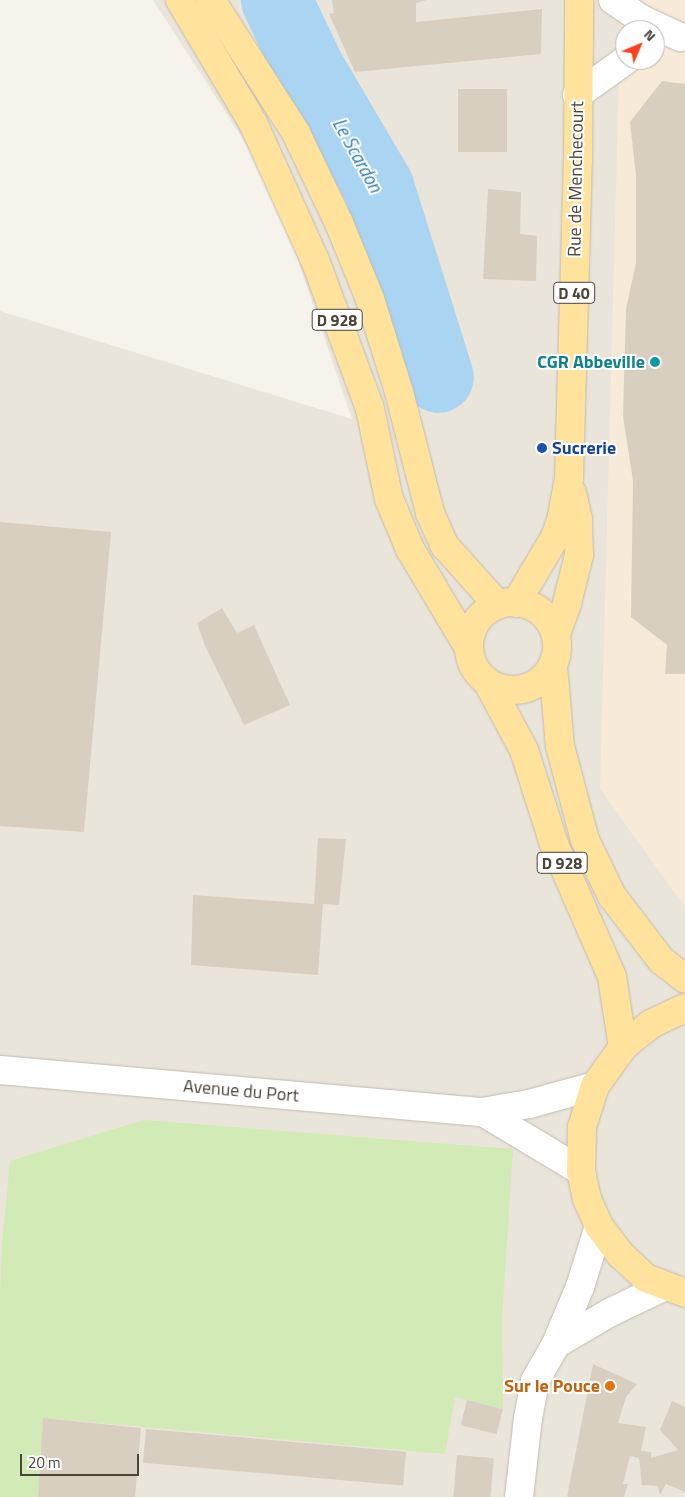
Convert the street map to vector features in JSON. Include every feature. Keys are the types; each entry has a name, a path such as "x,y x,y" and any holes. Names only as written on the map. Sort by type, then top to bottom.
{"main road":[{"name":"D 928","path":"180,0 253,123 315,260 370,409 389,499 410,548 469,648"},
{"name":"D 928","path":"211,0 296,133 338,223 370,299 399,392 430,513 445,546 507,604"},
{"name":"Rue de Menchecourt","path":"507,604 554,539 561,521 569,478 577,180 578,0"},
{"name":"Rue de Menchecourt","path":"556,634 567,603 579,555 578,519 569,478"},
{"path":"507,604 525,604 537,610 549,620 556,634 557,650 553,665 545,677 532,686 517,691 502,690 488,683 478,674 469,648 470,634 476,621 486,611 507,604"},
{"name":"D 928","path":"553,665 560,746 585,840 612,896 661,960 685,979"},
{"name":"D 928","path":"488,683 524,750 554,844 612,977 623,1047"},
{"path":"675,1290 646,1278 620,1254 599,1226 587,1198 581,1171 582,1127 595,1086 623,1047 651,1024 685,1008"}],"street":[{"path":"612,0 673,40"},
{"path":"577,95 615,68"},
{"name":"Avenue du Port","path":"0,1070 483,1112 529,1104 595,1086"},
{"name":"Avenue du Port","path":"483,1112 581,1171"},
{"path":"519,1497 528,1418 535,1381 556,1344 580,1287 599,1226"},
{"path":"556,1344 609,1313 675,1290"}],"shaded area":[{"path":"153,0 685,0 685,1497 0,1497 0,311 352,419 272,184"},
{"path":"621,0 685,0 685,907 600,789 619,70 665,70 665,20 620,20"}],"green space":[{"path":"144,1120 513,1149 502,1319 503,1409 455,1397 445,1454 43,1418 38,1497 0,1497 0,1296 2,1245 10,1161"}],"building":[{"path":"332,0 427,0 416,3 416,22 542,9 541,54 355,72 329,14 334,13"},
{"name":"CGR Abbeville","path":"662,81 685,84 685,674 665,674 667,645 631,617 633,481 623,416 626,309 636,263 636,176 630,122"},
{"path":"458,89 507,89 507,152 458,152"},
{"path":"488,189 521,192 520,234 537,236 536,281 483,279"},
{"path":"0,522 111,532 84,832 0,826"},
{"path":"222,608 237,633 254,625 290,705 244,725 206,648 197,623"},
{"path":"318,838 346,839 339,905 323,904 318,975 191,965 193,895 314,904"},
{"path":"593,1364 637,1384 626,1397 618,1423 646,1427 641,1451 651,1452 651,1458 678,1450 660,1430 672,1401 685,1407 685,1492 666,1484 660,1495 658,1486 642,1485 639,1458 630,1456 623,1484 628,1484 624,1497 567,1497"},
{"path":"467,1400 503,1409 497,1434 461,1425"},
{"path":"43,1418 141,1428 135,1497 38,1497"},
{"path":"146,1429 406,1452 403,1486 143,1463"},
{"path":"457,1455 494,1458 490,1497 453,1497"}],"waterway":[{"name":"Le Scardon","path":"276,0 309,69 378,186 438,377"}],"place":[{"name":"CGR Abbeville","path":"655,362"},
{"name":"Sucrerie","path":"542,448"},
{"name":"Sur le Pouce","path":"610,1386"}]}
